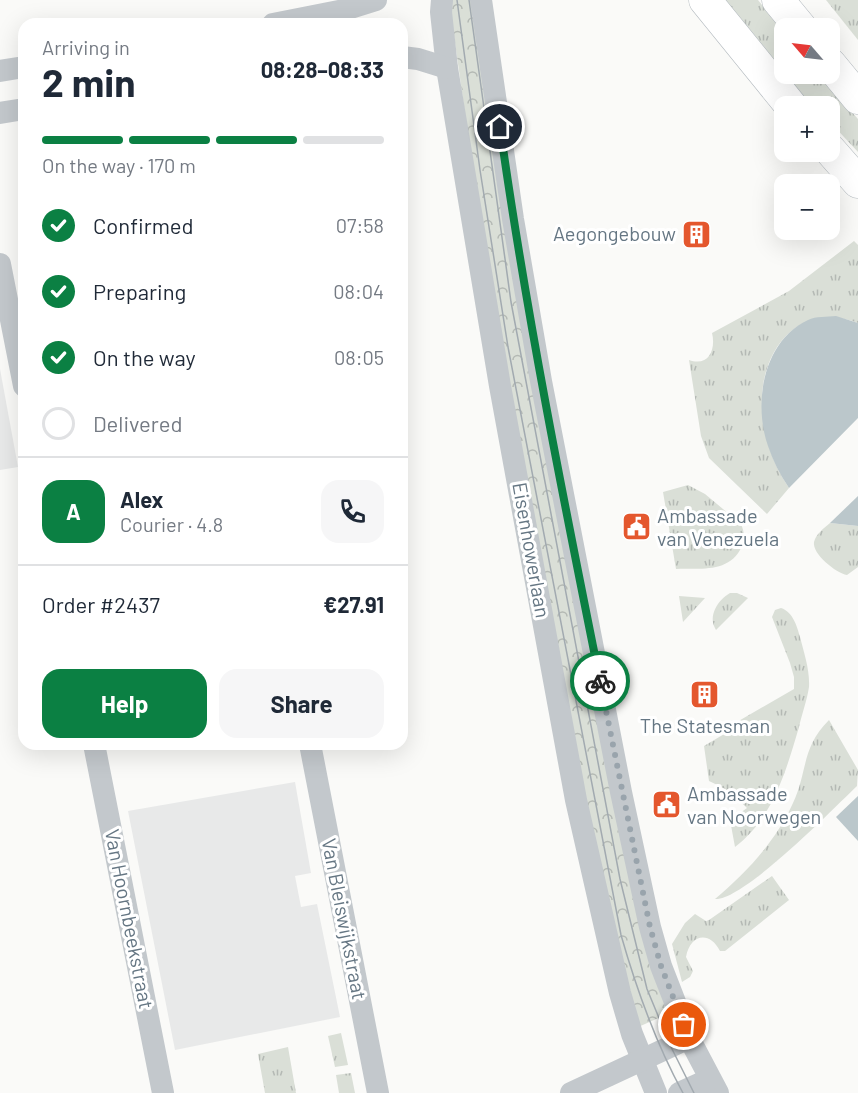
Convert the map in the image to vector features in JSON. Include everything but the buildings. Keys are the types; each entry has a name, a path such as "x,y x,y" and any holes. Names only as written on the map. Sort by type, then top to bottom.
{"main road":[{"path":"705,0 783,96"},
{"path":"778,0 793,18"},
{"path":"840,76 858,98"},
{"path":"840,161 858,182"}],"street":[{"path":"303,18 344,10 376,0"},
{"name":"Eisenhowerlaan","path":"442,0 441,12 447,68 500,386 576,800 620,993 641,1060 656,1093"},
{"name":"Eisenhowerlaan","path":"481,0 513,219 541,381 621,792 650,927 661,966 688,1038 714,1086"},
{"path":"408,58 447,68"},
{"path":"0,71 18,68"},
{"path":"0,113 18,110"},
{"path":"0,264 18,356"},
{"name":"Van Hoornbeekstraat","path":"95,750 163,1093"},
{"name":"Van Bleiswijkstraat","path":"311,750 378,1093"},
{"path":"572,1093 688,1038"},
{"path":"679,1093 714,1086"}],"shaded area":[{"path":"836,316 858,323 858,418 789,488 772,457 764,429 762,393 766,375 781,342 793,330 811,319"},
{"path":"0,369 18,467 0,470"},
{"path":"858,496 858,526 830,523"},
{"path":"295,782 311,873 295,876 301,907 317,904 340,1017 175,1050 128,811"},
{"path":"858,796 858,841 836,817"}],"green space":[{"path":"449,0 477,0 672,1012 636,1028 611,946 502,376"},
{"path":"719,0 758,0 774,20 774,67"},
{"path":"826,0 858,0 858,40"},
{"path":"791,84 827,84 838,96 803,96"},
{"path":"840,99 858,119 858,152 840,133"},
{"path":"854,241 858,245 858,323 837,318 818,318 802,324 788,334 776,348 768,365 763,384 764,427 773,459 789,488 767,514 709,458 701,436 689,360 696,362 706,359 712,350 712,333 789,291"},
{"path":"688,485 705,494 741,524 744,534 743,543 728,563 712,568 676,569 663,492"},
{"path":"830,523 858,526 858,567 847,575 837,571 826,562 814,547 816,536"},
{"path":"730,593 737,593 748,598 716,630 713,614 721,600"},
{"path":"679,596 705,598 683,622"},
{"path":"781,608 791,616 797,628 808,668 809,687 789,760 776,793 759,822 735,847 730,820 747,808 730,793 709,781 704,746 731,730 730,726 794,689 794,677 790,663 772,617 775,610"},
{"path":"829,720 858,770 857,786 766,870 728,896 715,899 749,867 778,830 798,791 809,750 820,730"},
{"path":"772,876 789,900 725,951 720,951 711,940 700,938 696,940 691,944 686,957 693,971 690,977 682,982 672,944 685,923 695,914 706,921 709,920"},
{"path":"341,1033 348,1065 335,1067 328,1036"},
{"path":"288,1047 296,1093 265,1093 258,1054"},
{"path":"351,1073 355,1093 339,1093 336,1075"}],"tram line":[{"path":"457,0 480,170 508,347 621,935 648,1016 683,1093"},
{"path":"469,0 511,302 620,879 647,989 671,1047 694,1093"}],"way so far":[{"path":"600,681 650,927 661,966 684,1025"}],"place":[{"name":"Aegongebouw","path":"697,234"},
{"name":"Ambassade van Venezuela","path":"636,527"},
{"name":"The Statesman","path":"705,695"},
{"name":"Ambassade van Noorwegen","path":"666,805"}],"route":[{"path":"500,127 513,219 541,381 600,681"}]}
